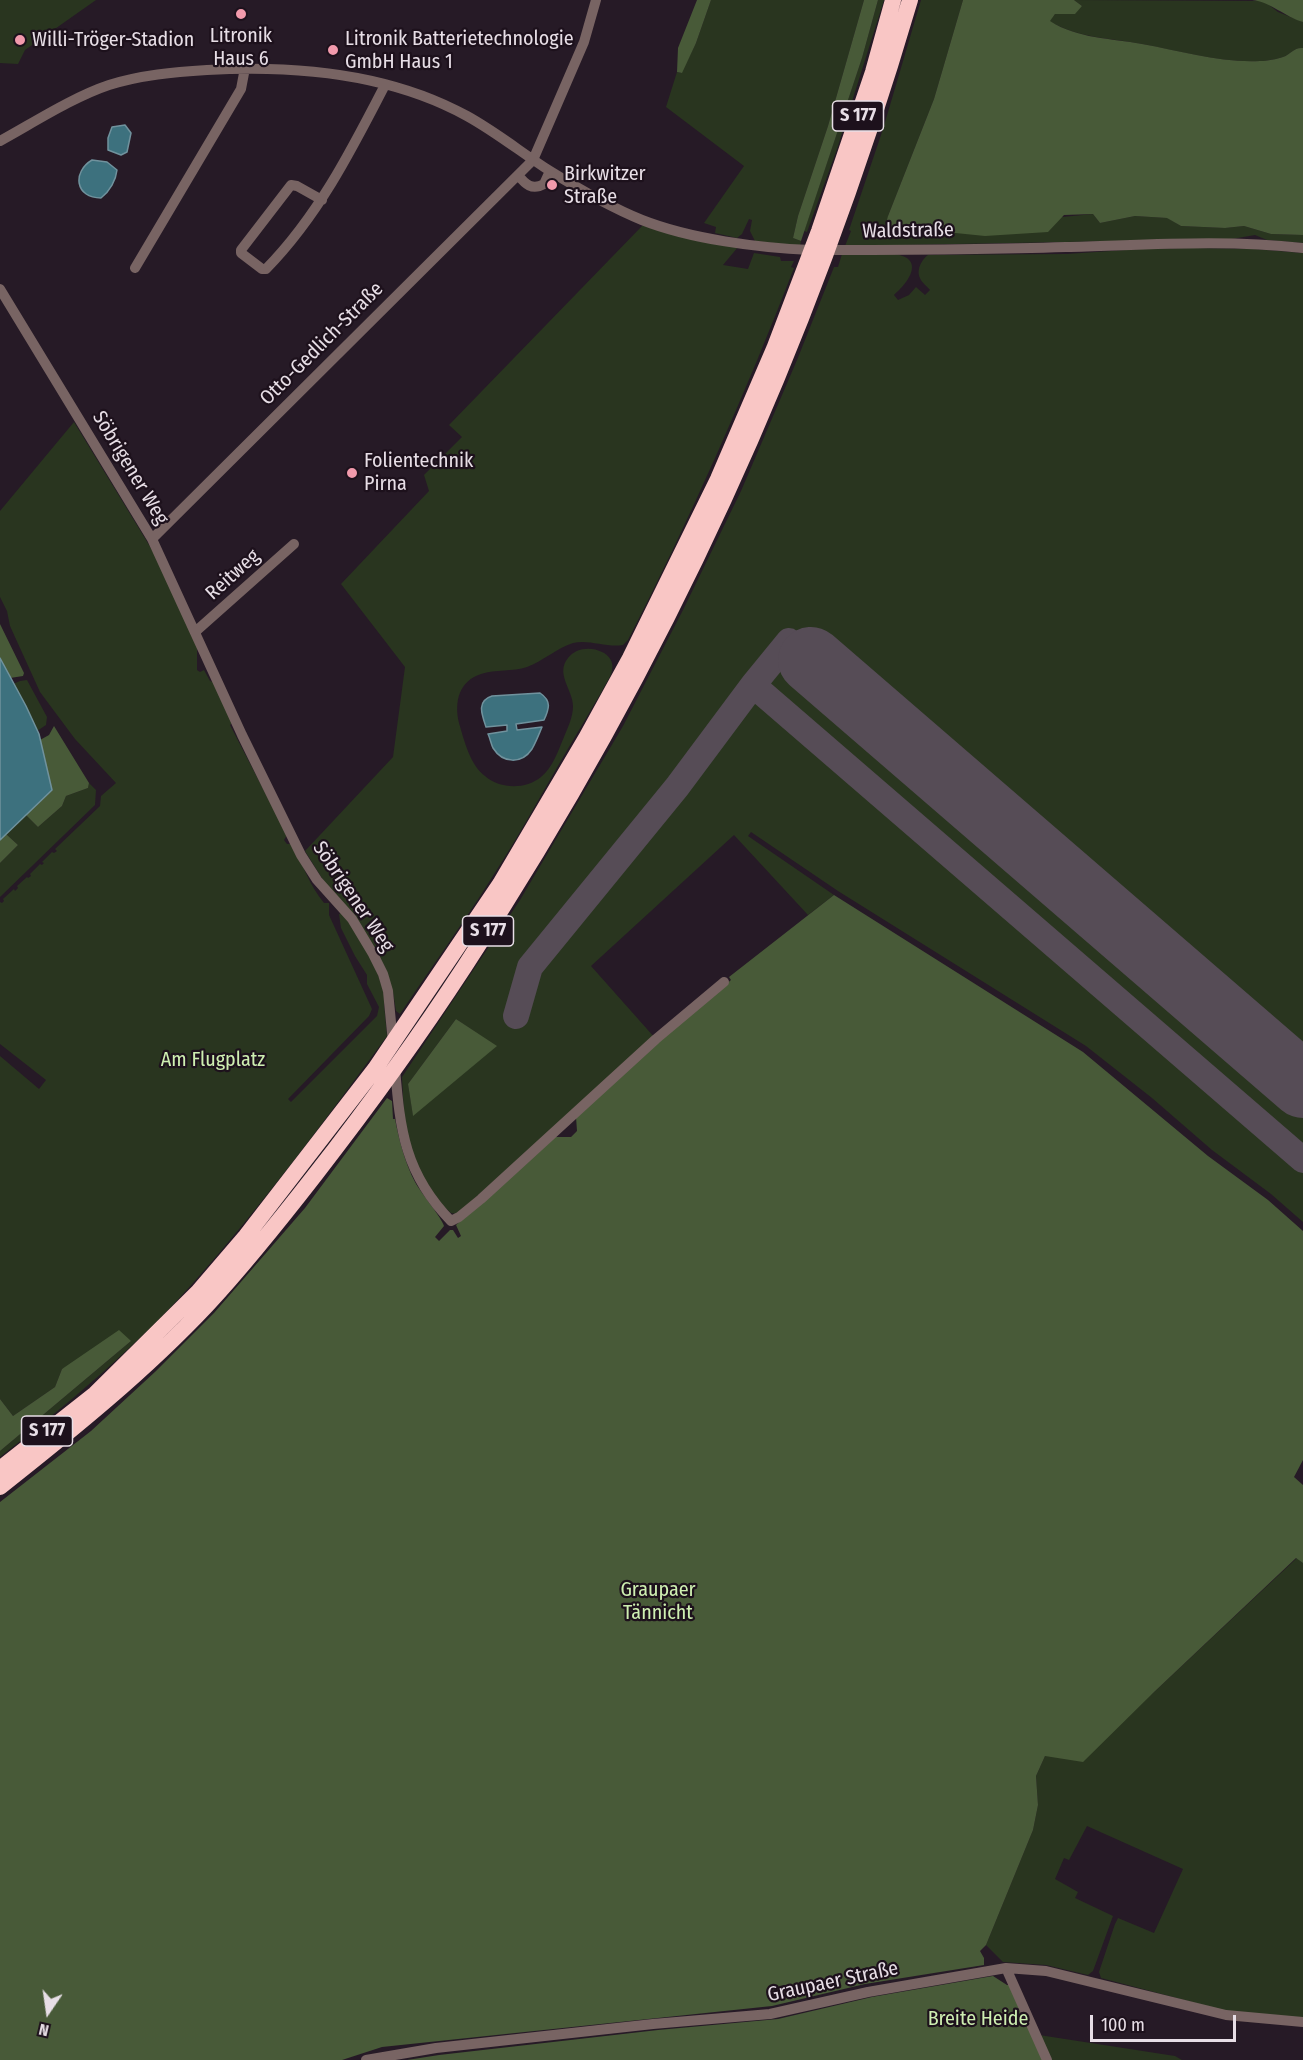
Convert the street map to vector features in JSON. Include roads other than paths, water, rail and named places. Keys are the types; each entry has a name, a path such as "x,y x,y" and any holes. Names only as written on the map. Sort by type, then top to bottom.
{"highway":[{"name":"S 177","path":"827,231 893,0"},
{"name":"S 177","path":"0,1487 148,1365 207,1305 256,1250 350,1130 421,1034 515,890 597,751 645,663 732,484 788,354 827,231 871,128 910,0"},
{"name":"S 177","path":"0,1469 95,1394 198,1292 297,1173 407,1024 500,884 630,658 718,479 769,360 814,267"}],"street":[{"path":"0,141 106,86 172,72 245,68 318,72 385,85 427,98 467,116 533,160 584,42 596,0"},
{"path":"135,268 241,89 245,68"},
{"path":"322,200 291,185 241,253 262,269 266,269 306,223 322,200 354,146 385,85"},
{"name":"Waldstraße","path":"533,160 586,192 644,220 707,237 776,249 995,248 1190,242 1250,243 1303,248"},
{"name":"Otto-Gedlich-Straße","path":"152,539 533,160"},
{"path":"518,175 525,184 536,187 544,184 550,171"},
{"name":"Söbrigener Weg","path":"0,289 152,539 242,735 302,855 317,880 352,919 383,974 388,991 398,1103 407,1153 432,1200 451,1221 481,1199 656,1040 724,982"},
{"name":"Reitweg","path":"195,632 294,544"},
{"path":"1006,1968 1047,2060"},
{"name":"Graupaer Straße","path":"366,2060 436,2048 653,2024 770,2014 868,1992 1006,1968 1046,1971 1226,2015 1303,2022"}],"water":[{"path":"125,125 131,133 127,152 121,155 108,150 108,138 112,127"},
{"path":"92,160 107,162 117,170 112,185 101,198 86,194 79,184 81,171"},
{"path":"0,658 39,734 52,790 0,840"},
{"path":"540,693 548,702 544,720 516,724 517,730 542,727 532,749 518,759 502,757 493,748 488,734 507,731 507,725 486,727 482,709 484,701 492,696"}],"place":[{"name":"Litronik Haus 6","path":"241,14"},
{"name":"Willi-Tröger-Stadion","path":"20,40"},
{"name":"Litronik Batterietechnologie GmbH Haus 1","path":"333,50"},
{"name":"Birkwitzer Straße","path":"552,185"},
{"name":"Folientechnik Pirna","path":"352,473"}],"park label":[{"name":"Am Flugplatz","path":"213,1060"},
{"name":"Graupaer Tännicht","path":"658,1602"},
{"name":"Breite Heide","path":"978,2019"}]}
